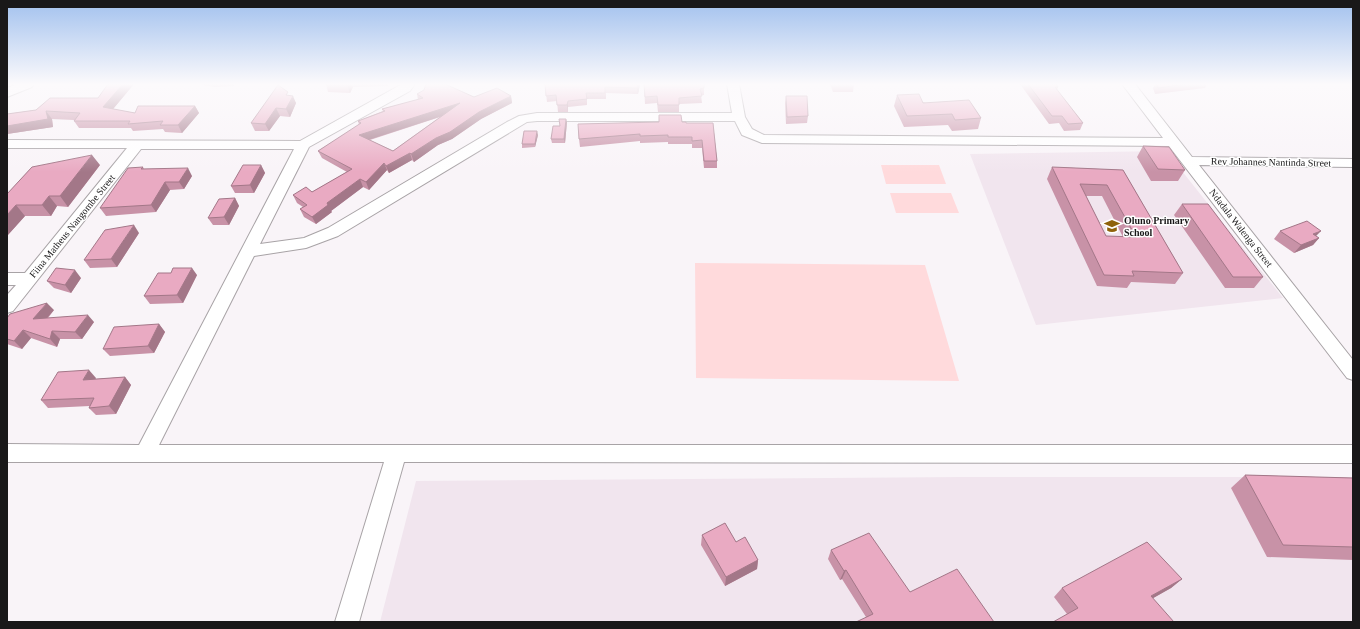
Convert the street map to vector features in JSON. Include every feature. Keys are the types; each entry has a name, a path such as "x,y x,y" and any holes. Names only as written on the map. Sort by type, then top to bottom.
{"street":[{"path":"7,144 302,146 361,113"},
{"path":"738,113 747,132 762,139 1174,142"},
{"name":"Ndadala Walenga Street","path":"1151,113 1353,373"},
{"path":"248,251 306,243 333,232 524,119 537,117 739,117"},
{"name":"Fiina Matheus Nangombe Street","path":"7,306 137,145"},
{"path":"144,454 302,146"},
{"name":"Rev Johannes Nantinda Street","path":"1189,161 1353,163"},
{"path":"7,279 29,279"},
{"path":"7,453 1353,454"},
{"path":"347,622 396,453"}],"shaded area":[{"name":"Oluno Primary School","path":"1166,151 1283,298 1036,325 970,154"},
{"path":"881,165 939,165 946,184 886,184"},
{"path":"890,193 951,193 959,213 896,213"},
{"path":"695,263 925,265 959,381 696,378"},
{"path":"961,477 1353,477 1353,622 380,622 416,481"}],"building":[{"path":"47,113 48,119 7,126 7,114"},
{"path":"80,113 188,113 178,125 160,125 163,121 128,124 130,121 74,121"},
{"path":"258,113 272,113 265,124 251,123"},
{"path":"379,113 427,113 359,135 393,151 446,113 477,113 450,132 436,138 411,154 410,153 386,166 384,163 366,182 360,179 327,203 328,205 312,217 300,209 307,205 293,195 306,187 312,192 352,169 318,151 361,123 358,121"},
{"path":"787,113 808,113 808,116 787,117"},
{"path":"906,113 978,113 981,118 955,120 952,114 907,116"},
{"path":"1050,113 1075,113 1083,123 1068,124 1062,116 1052,116"},
{"path":"659,115 681,115 682,122 686,123 713,123 717,161 704,161 702,140 692,141 692,137 668,137 668,135 640,136 640,134 579,139 578,124 659,122"},
{"path":"559,119 566,119 564,139 551,139 553,126 560,126"},
{"path":"524,131 537,131 535,144 522,144"},
{"path":"1143,146 1169,147 1185,170 1158,169"},
{"path":"92,155 60,196 49,196 42,205 16,205 7,215 7,194 32,167"},
{"path":"243,165 261,165 250,185 231,186"},
{"path":"143,167 141,169 188,168 179,182 165,182 151,205 100,208 128,168"},
{"path":"1052,167 1123,170 1183,273 1132,271 1134,276 1104,275","holes":["1080,184 1107,185 1136,237 1106,236"]},
{"path":"235,198 224,217 208,218 219,199"},
{"path":"1182,204 1208,204 1263,277 1233,277"},
{"path":"1307,221 1321,231 1313,234 1319,238 1301,245 1280,231"},
{"path":"134,225 111,259 84,260 105,230"},
{"path":"56,268 75,270 65,285 47,281"},
{"path":"173,268 192,268 177,295 144,296 158,273 171,273"},
{"path":"47,303 33,319 88,315 75,332 52,331 50,339 23,330 14,341 7,339 7,318 10,314"},
{"path":"159,324 148,346 103,349 114,327"},
{"path":"89,370 83,380 125,377 109,406 89,408 94,398 41,400 58,372"},
{"path":"1245,475 1353,478 1353,547 1283,545"},
{"path":"725,523 736,542 745,537 758,560 726,577 702,535"},
{"path":"869,533 910,592 957,569 994,622 856,622 873,614 846,570 844,571 831,550"},
{"path":"1147,542 1182,579 1151,596 1174,622 1053,622 1078,608 1062,588"}],"place":[{"name":"Oluno Primary School","path":"1112,226"}]}
